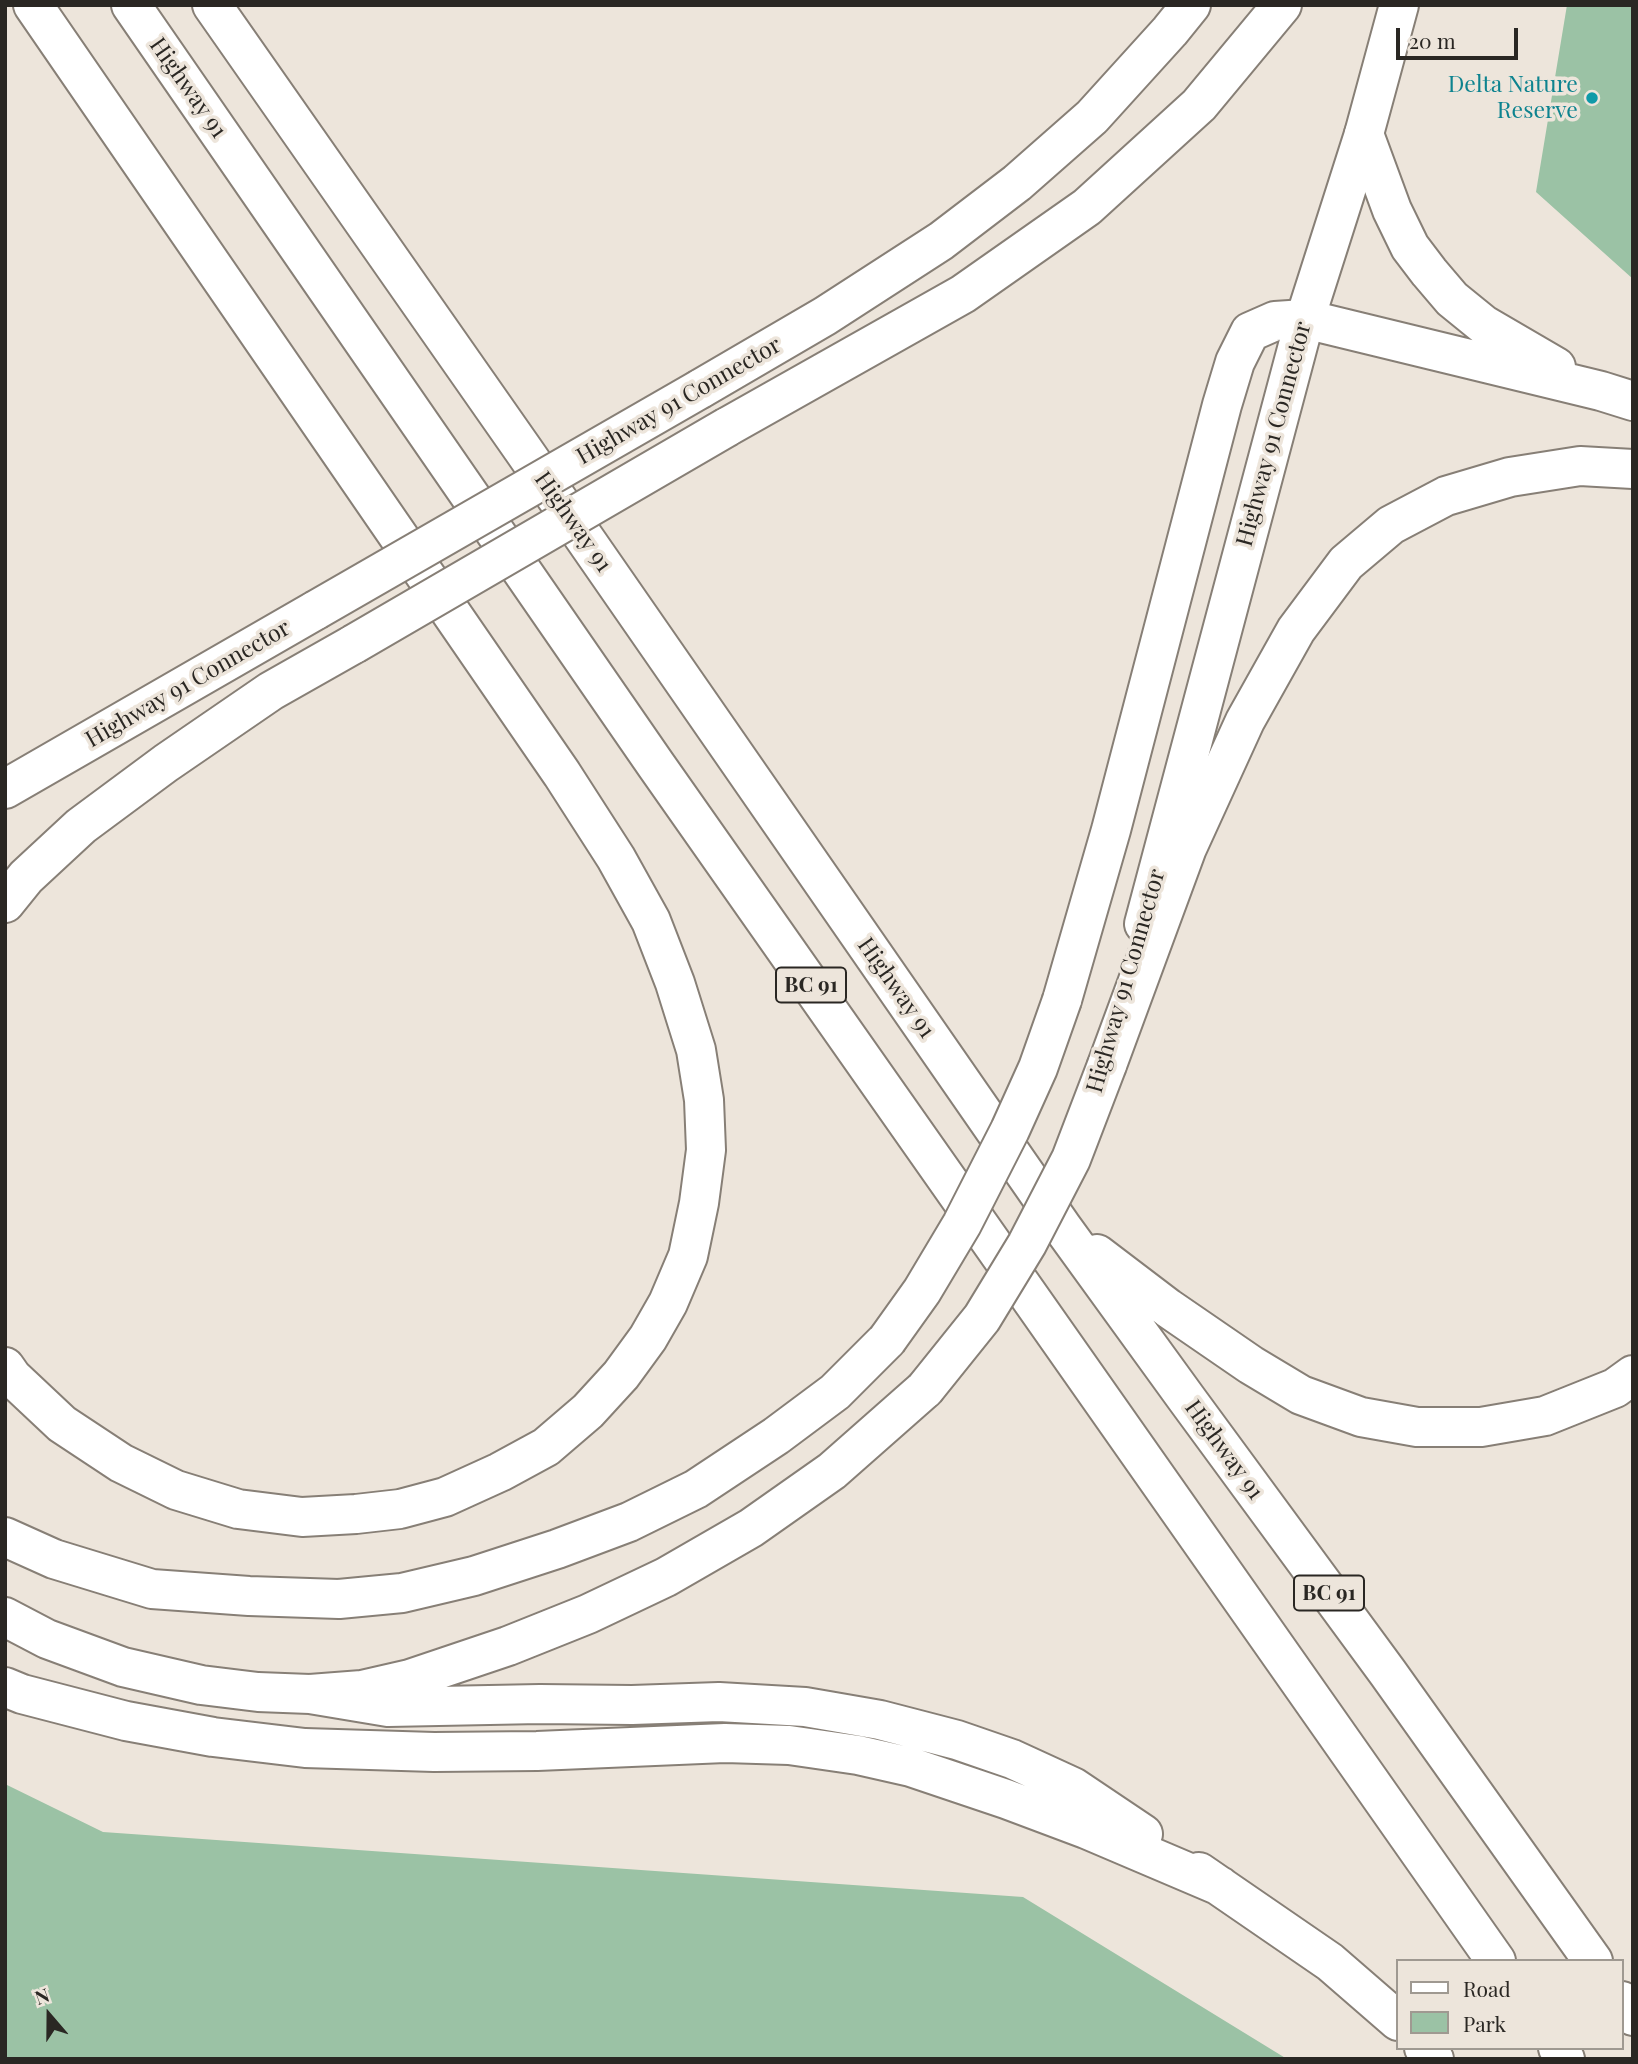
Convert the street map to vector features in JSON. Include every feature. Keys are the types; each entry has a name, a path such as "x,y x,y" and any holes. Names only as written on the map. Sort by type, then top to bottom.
{"main road":[{"path":"5,1367 12,1377 62,1424 121,1463 176,1490 238,1509 302,1517 329,1516 400,1509 445,1497 546,1447 588,1411 621,1375 648,1338 688,1256 706,1150 704,1100 696,1050 676,983 651,921 616,858 562,774 33,5"},
{"name":"Highway 91","path":"131,5 656,765 1495,1959"},
{"name":"Highway 91","path":"212,5 1062,1227 1388,1673 1592,1959"},
{"name":"Highway 91 Connector","path":"5,789 825,316 941,242 1017,183 1092,117 1191,5"},
{"path":"5,903 26,877 81,826 166,763 271,691 963,294 1087,207 1199,105 1282,5"},
{"name":"Highway 91 Connector","path":"5,1618 47,1639 123,1667 201,1685 258,1692 310,1694 362,1690 410,1679 589,1614 666,1577 751,1528 832,1471 925,1389 982,1318 1027,1244 1071,1159 1107,1065 1305,318 1364,134 1399,5"},
{"path":"1364,134 1392,209 1410,247 1452,299 1483,325 1531,354 1617,396"},
{"path":"5,1537 54,1559 152,1589 339,1599 402,1594 474,1576 629,1522 696,1489 776,1437 835,1392 887,1340 922,1291 962,1224 1038,1068 1062,1000 1111,830 1222,405 1235,362 1250,332 1275,321 1305,318 1617,396"},
{"path":"1107,1065 1187,848 1245,720 1296,630 1346,563 1391,525 1446,496 1510,477 1580,466 1633,469"},
{"path":"1062,1227 1168,1308 1251,1365 1301,1395 1361,1417 1417,1427 1481,1427 1545,1416 1615,1388 1633,1375"},
{"path":"5,1687 126,1721 213,1737 305,1748 434,1752 524,1751 725,1743 789,1745 858,1755 911,1767 1006,1799 1086,1829 1220,1886"},
{"path":"310,1694 388,1707 719,1702 805,1707 880,1720 957,1740 1012,1759 1073,1787 1330,1962 1396,2019"}],"green space":[{"name":"Delta Nature Reserve","path":"1567,5 1633,5 1633,279 1536,192"},
{"path":"5,1784 103,1832 1023,1897 1287,2059 5,2059"}],"place":[{"name":"Delta Nature Reserve","path":"1592,98"}]}
